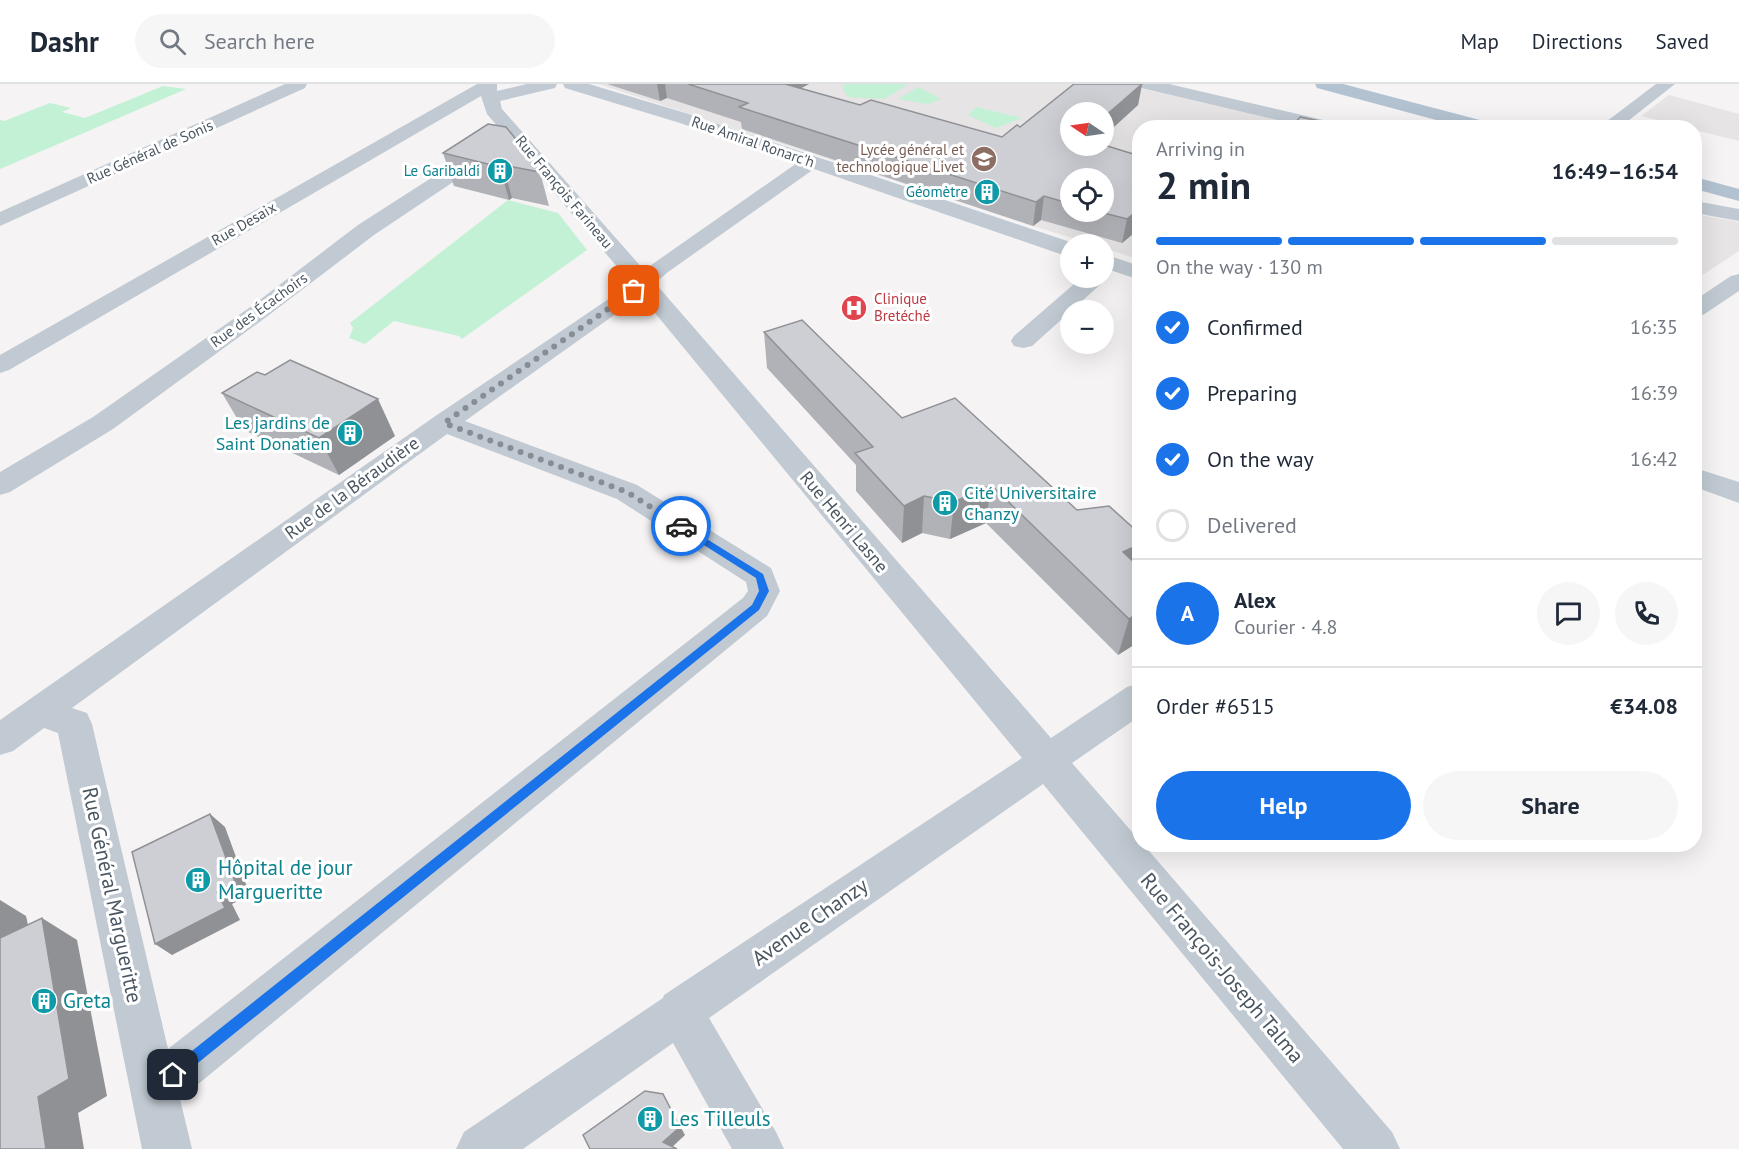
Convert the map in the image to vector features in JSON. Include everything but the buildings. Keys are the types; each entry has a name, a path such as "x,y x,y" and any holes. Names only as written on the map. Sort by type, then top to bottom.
{"main road":[{"path":"1323,84 1460,120"},
{"path":"1702,185 1739,195"}],"street":[{"name":"Rue Général de Sonis","path":"0,220 299,84"},
{"name":"Rue Desaix","path":"0,365 488,88 549,84"},
{"name":"Rue Amiral Ronarc'h","path":"571,84 812,162 1060,246"},
{"path":"1147,84 1251,99 1313,120"},
{"path":"1618,120 1667,84"},
{"name":"Rue François Farineau","path":"488,88 493,110 643,283"},
{"name":"Rue des Écachoirs","path":"0,485 103,423 257,313 366,230 482,154 507,140 519,138"},
{"name":"Rue de la Béraudière","path":"40,712 444,423 624,299 660,267 812,162"},
{"path":"1702,208 1739,215"},
{"path":"1114,269 1132,272"},
{"path":"1702,305 1739,281"},
{"name":"Rue Henri Lasne","path":"643,283 1045,760"},
{"path":"1023,341 1080,288"},
{"path":"154,1089 755,607 764,591 760,576 627,492 444,423"},
{"path":"1702,480 1739,493"},
{"name":"Avenue Chanzy","path":"481,1149 1132,702"},
{"path":"0,740 40,712"},
{"name":"Rue Général Margueritte","path":"40,712 74,724 167,1149"},
{"name":"Rue François-Joseph Talma","path":"1045,760 1375,1149"},
{"path":"680,1011 759,1149"}],"shaded area":[{"name":"Lycée général et technologique Livet","path":"598,84 1121,84 1279,120 1132,120 1132,257 1114,251 1114,234 1060,234"},
{"path":"1669,95 1739,114 1739,141 1702,132 1702,120 1657,120 1641,116"},
{"path":"1702,215 1739,222 1739,251 1702,275"}],"green space":[{"path":"844,84 907,85 884,99 848,97 843,90"},
{"path":"163,86 186,89 0,169 0,120 4,121 50,103 71,108 62,112 85,118"},
{"path":"918,87 941,99 928,104 898,99"},
{"path":"976,107 1022,118 996,128 968,115"},
{"path":"508,200 558,213 587,250 462,339 459,336 394,321 365,344 349,338 353,328 350,323"}],"way so far":[{"path":"634,291 444,423 627,492 681,526"}],"place":[{"name":"Lycée général et technologique Livet","path":"984,159"},
{"name":"Le Garibaldi","path":"500,171"},
{"name":"Géomètre","path":"987,192"},
{"name":"Clinique Bretéché","path":"854,308"},
{"name":"Les jardins de Saint Donatien","path":"350,433"},
{"name":"Cité Universitaire Chanzy","path":"945,503"},
{"name":"Hôpital de jour Margueritte","path":"198,880"},
{"name":"Greta","path":"44,1001"},
{"name":"Les Tilleuls","path":"650,1119"}],"route":[{"path":"173,1075 755,607 764,591 760,576 681,526"}]}
